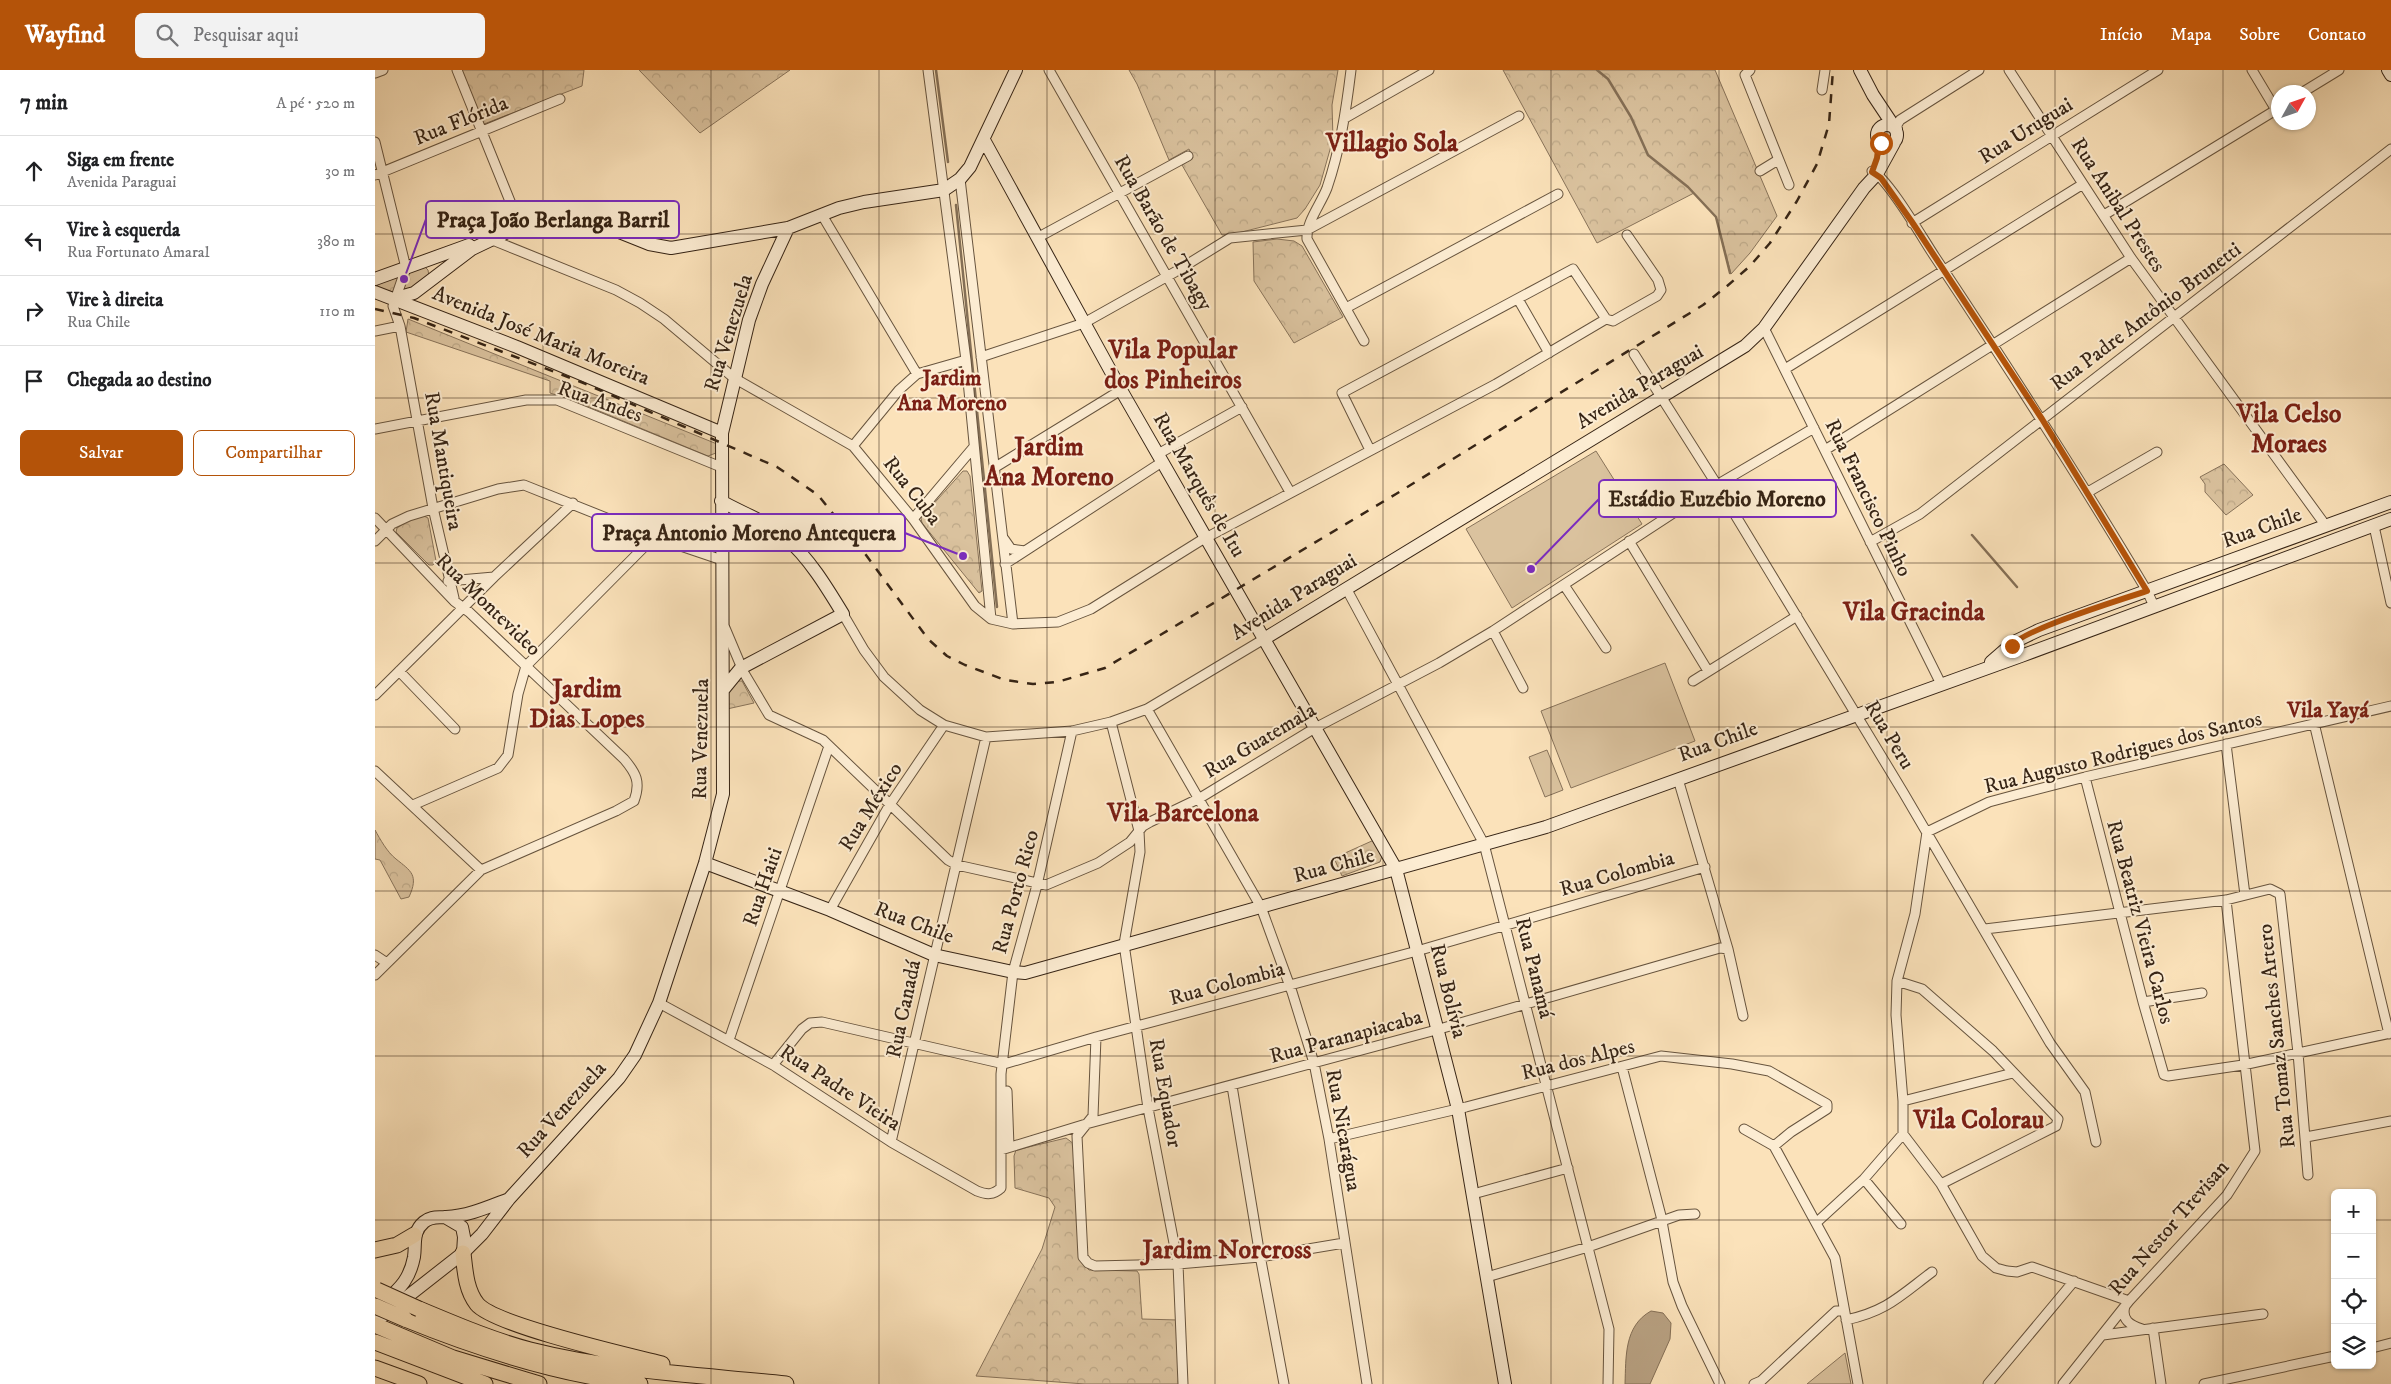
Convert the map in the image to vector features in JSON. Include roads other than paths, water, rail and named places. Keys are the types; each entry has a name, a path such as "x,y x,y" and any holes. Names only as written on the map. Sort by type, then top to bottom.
{"highway":[{"path":"375,1250 397,1245 415,1235"},
{"path":"463,1253 471,1296 484,1311 522,1325 610,1352 707,1376"},
{"path":"376,1289 469,1330 529,1349 589,1363 647,1371 786,1384"},
{"path":"375,1307 469,1345 534,1364 610,1381 640,1384"},
{"path":"375,1324 389,1332 453,1358 539,1384"},
{"path":"375,1342 485,1384"},
{"path":"375,1368 419,1384"}],"main road":[{"path":"375,279 489,239 520,226 567,216 599,224 649,244 671,248 788,228 864,202 944,190 960,179 970,167 1015,70"},
{"path":"1861,70 1873,96 1896,134"},
{"path":"2388,70 2391,75"},
{"path":"1873,96 1879,135 1886,145 1896,134"},
{"path":"1879,135 1887,124 1896,134"},
{"name":"Avenida Paraguai","path":"1264,639 1745,346 1764,328 1864,188 1896,134"},
{"name":"Avenida Paraguai","path":"1874,173 1879,135"},
{"name":"Rua Marquês de Itu","path":"984,140 1121,390 1264,639"},
{"name":"Rua Venezuela","path":"375,1324 463,1253 482,1234 509,1199 619,1078 635,1054 659,1003 705,863 723,794 722,432 734,378 759,294 788,228"},
{"path":"395,298 414,293 460,257 489,239"},
{"path":"421,262 426,263 431,270 431,281"},
{"name":"Avenida José Maria Moreira","path":"375,292 395,298 722,432"},
{"name":"Avenida Paraguai","path":"721,500 751,515 784,537 823,580 843,614"},
{"name":"Rua Chile","path":"1971,672 1995,660 2014,642 2039,630 2391,502"},
{"name":"Rua Chile","path":"705,863 830,910 933,955 1025,973 1546,827 1971,672 2021,656 2391,519"},
{"path":"723,690 741,668 843,614"},
{"name":"Rua Bolívia","path":"1264,639 1396,869 1458,1108 1505,1384"},
{"path":"2014,642 2011,649 2013,653 2021,656"},
{"name":"Rua Venezuela","path":"415,1235 424,1222 434,1217 468,1214 509,1199"},
{"path":"445,1217 462,1227 464,1237 463,1253"},
{"path":"375,1307 401,1288 414,1256 415,1235"}],"street":[{"path":"375,73 383,70"},
{"path":"457,70 520,226"},
{"path":"928,70 966,360 991,619"},
{"name":"Rua Barão de Tibagy","path":"1049,70 1290,492"},
{"path":"1351,70 1345,118 1327,188 1307,230 1307,238 1364,341"},
{"path":"1345,118 1429,70"},
{"path":"1750,70 1745,75 1789,185"},
{"path":"1822,90 1825,70"},
{"path":"1896,134 1900,120 1979,70"},
{"name":"Rua Anibal Prestes","path":"2009,70 2131,258 2326,526"},
{"name":"Rua Uruguai","path":"1912,222 2158,70"},
{"path":"2251,70 2271,100"},
{"path":"2314,85 2339,70"},
{"name":"Rua Flórida","path":"379,174 560,99"},
{"path":"2104,214 2271,113"},
{"path":"981,357 1084,323 1230,238 1307,230 1519,116"},
{"path":"375,142 379,174 406,268 393,306 400,326 375,331"},
{"name":"Rua Padre Antônio Brunetti","path":"1870,542 1920,514 2391,150"},
{"path":"1037,238 1188,156"},
{"path":"1760,171 1778,160"},
{"path":"1874,173 1912,222 2042,419 2147,591 2154,606"},
{"path":"960,179 1013,624"},
{"path":"1785,369 2083,184"},
{"path":"1346,308 1558,194"},
{"path":"822,215 917,374"},
{"name":"Rua Cuba","path":"489,239 616,290 640,303 664,319 734,378 853,446 913,519 975,606 991,619 1013,624 1058,622 1091,609 1206,538 1549,353 1605,320 1613,321 1657,296 1661,290 1658,280 1627,235"},
{"path":"1825,450 1991,344 2131,258"},
{"path":"1370,450 1342,393 1573,269 1605,320"},
{"path":"1518,299 1549,353"},
{"name":"Rua Mantiqueira","path":"400,326 433,508 454,601"},
{"name":"Rua Francisco Pinho","path":"1764,328 1941,684"},
{"path":"979,338 989,350 998,351"},
{"name":"Rua Peru","path":"1634,354 1797,616 1985,929 2050,1043 2085,1092 2096,1142"},
{"path":"853,446 899,390 917,374 966,360"},
{"path":"995,468 1121,390"},
{"name":"Rua Andes","path":"375,429 526,400 557,400 721,467"},
{"path":"1005,564 1160,458 1242,407"},
{"name":"Rua Guatemala","path":"722,618 741,668 769,716 823,740 889,806 948,860 957,865 1046,885 1065,879 1098,863 1130,842 1150,822 1200,798 1315,728 1493,631 1717,485 1814,428"},
{"path":"992,446 995,451 1001,454 1017,454"},
{"path":"913,519 973,448"},
{"path":"2087,492 2157,452"},
{"path":"375,540 386,529 401,520 433,508 498,489 524,485 654,537 721,560"},
{"path":"375,695 462,608 573,503"},
{"name":"Rua Montevideo","path":"375,518 454,601 469,612 624,759 633,770 638,781 634,800 617,811 481,870"},
{"path":"2374,526 2391,603"},
{"path":"1002,536 1011,549 1025,551"},
{"path":"413,804 498,768 503,764 508,755 518,694 527,666 654,537"},
{"path":"1629,541 1708,671"},
{"path":"448,581 494,577"},
{"path":"1564,585 1606,648"},
{"name":"Rua Panamá","path":"1346,588 1396,684 1484,844 1609,1329 1607,1384"},
{"name":"Avenida Paraguai","path":"843,614 864,650 884,677 920,710 944,725 987,737 1072,731 1111,722 1147,708 1264,639"},
{"path":"1693,681 1797,616"},
{"path":"1493,631 1523,688"},
{"path":"399,671 455,729"},
{"name":"Rua Augusto Rodrigues dos Santos","path":"1927,832 1989,802 2085,776 2391,706"},
{"name":"Rua Nicarágua","path":"1147,708 1261,906 1290,985 1314,1064 1329,1139 1367,1384"},
{"name":"Rua Equador","path":"1111,722 1139,831 1140,852 1124,944 1148,1108 1178,1264 1183,1384"},
{"path":"2246,1064 2390,1033 2314,723"},
{"name":"Rua México","path":"830,910 889,806 944,725"},
{"name":"Rua Porto Rico","path":"1001,1188 1005,1148 1001,1074 1004,1064 1013,972 1037,884 1072,731"},
{"name":"Rua Canadá","path":"891,1142 915,1042 933,955 957,865 987,737"},
{"path":"1985,929 2119,911 2226,900 2245,895 2226,744"},
{"name":"Rua Haiti","path":"729,1040 829,746"},
{"path":"375,771 413,804 481,870 375,975"},
{"name":"Rua Beatriz Vieira Carlos","path":"2085,776 2161,1071 2168,1076 2246,1064"},
{"path":"1678,779 1728,949 1743,1016"},
{"path":"1927,832 1915,914 1897,981 1896,1015 1903,1101 1903,1134 1941,1184 1982,1256 1996,1268 2017,1272 2032,1268 2074,1281 2127,1303 2126,1319 2130,1324 2142,1330"},
{"name":"Rua Colombia","path":"1004,1064 1417,951 1705,867"},
{"name":"Rua Tomaz Sanches Artero","path":"2245,895 2270,889 2280,894 2306,1137 2308,1175"},
{"name":"Rua Nestor Trevisan","path":"2063,1384 2127,1303 2227,1195 2255,1151 2226,900"},
{"name":"Rua Paranapiacaba","path":"1005,1148 1086,1124 1437,1030 1720,948 1728,949"},
{"path":"375,955 387,963"},
{"path":"1897,981 1922,989 1993,1051 2058,1119 2056,1126 1941,1184"},
{"path":"2143,1002 2203,993"},
{"name":"Rua Padre Vieira","path":"659,1003 773,1065 891,1142 977,1191 986,1194 995,1193 1001,1188"},
{"path":"773,1065 802,1029 810,1023 822,1022 1004,1064"},
{"path":"1097,1037 1093,1116 1077,1136 1083,1257 1087,1263 1095,1266 1178,1264 1260,1257 1344,1243"},
{"name":"Rua dos Alpes","path":"1329,1139 1661,1056 1769,1071 1827,1104 1828,1106 1774,1146"},
{"path":"1622,1067 1662,1222 1673,1282 1682,1306 1720,1384"},
{"path":"1903,1101 2013,1073"},
{"path":"1232,1086 1260,1257 1284,1384"},
{"path":"2306,1137 2391,1121"},
{"path":"1744,1129 1774,1146 1835,1258 1858,1384"},
{"path":"1816,1223 1863,1179 1903,1134"},
{"path":"1473,1194 1568,1168"},
{"path":"1863,1179 1901,1224"},
{"path":"1487,1277 1588,1247 1687,1213 1695,1214"},
{"path":"1846,1320 1869,1315 1887,1307 1932,1272"},
{"path":"1988,1384 2074,1281"},
{"path":"1754,1384 1761,1381 1836,1311 1845,1311"},
{"path":"2103,1334 2263,1314"},
{"path":"2153,1328 2161,1384"},
{"path":"2376,1347 2391,1343"},
{"path":"2205,1384 2331,1357"}],"waterway":[{"path":"936,70 948,162"},
{"path":"1597,70 1608,79 1631,117 1648,155 1688,187 1716,217 1730,273"},
{"path":"956,205 997,607"},
{"path":"1972,535 2017,587"}],"railway":[{"path":"375,309 414,318 581,382 777,467 818,495 866,555 928,639 947,656 1005,680 1033,684 1057,682 1105,668 1396,494 1703,305 1726,287 1750,266 1770,243 1797,201 1817,164 1829,124 1833,70"}],"place":[{"name":"Praça João Berlanga Barril","path":"404,279"},
{"name":"Praça Antonio Moreno Antequera","path":"963,556"},
{"name":"Estádio Euzébio Moreno","path":"1531,569"}],"district":[{"name":"Villagio Sola","path":"1392,143"},
{"name":"Vila Popular dos Pinheiros","path":"1173,365"},
{"name":"Jardim Ana Moreno","path":"952,390"},
{"name":"Vila Celso Moraes","path":"2289,428"},
{"name":"Jardim Ana Moreno","path":"1049,462"},
{"name":"Vila Gracinda","path":"1914,612"},
{"name":"Jardim Dias Lopes","path":"587,704"},
{"name":"Vila Yayá","path":"2328,710"},
{"name":"Vila Barcelona","path":"1183,813"},
{"name":"Vila Colorau","path":"1979,1120"},
{"name":"Jardim Norcross","path":"1227,1250"}]}
